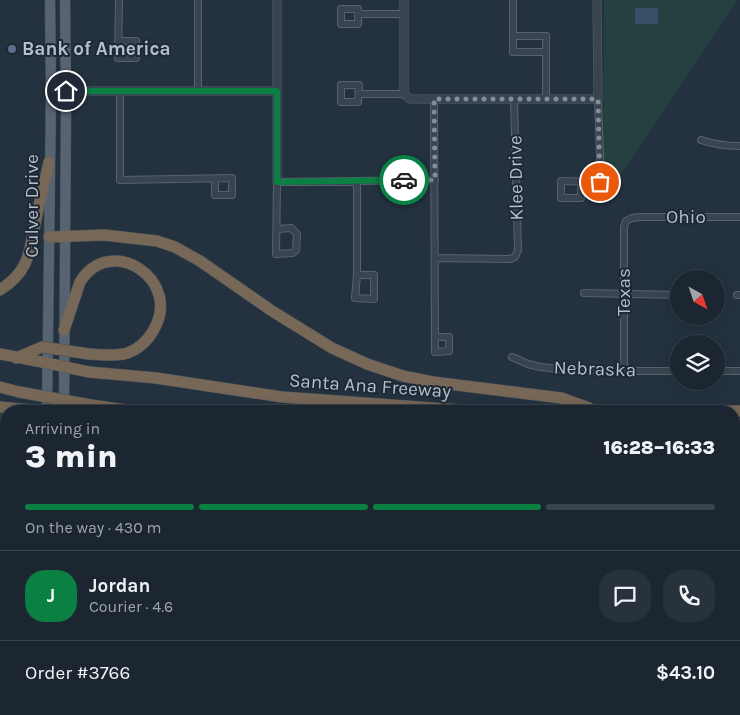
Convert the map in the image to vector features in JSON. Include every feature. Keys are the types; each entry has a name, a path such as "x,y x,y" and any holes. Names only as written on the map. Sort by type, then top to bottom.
{"highway":[{"path":"0,290 20,273 26,264 31,249 35,221 49,162"},
{"path":"49,237 104,235 157,241 175,247 200,261 272,311 332,348 385,371 433,382 561,398 580,405"},
{"path":"20,358 42,347 107,355 124,354 134,350 152,334 158,321 160,300 158,290 150,276 139,267 116,260 105,262 92,268 84,275 64,330"},
{"name":"Santa Ana Freeway","path":"0,354 89,372 156,378 282,397 400,405"},
{"path":"0,387 91,405"}],"main road":[{"name":"Culver Drive","path":"47,405 51,92 50,0"},
{"name":"Culver Drive","path":"64,405 65,0"}],"street":[{"path":"118,41 119,0"},
{"path":"198,0 198,91"},
{"path":"277,0 276,254 293,253 296,250 297,234 291,228 277,229"},
{"path":"404,0 404,94"},
{"path":"513,0 513,52 546,52"},
{"path":"581,181 600,182 597,0"},
{"path":"358,14 404,14"},
{"path":"513,36 546,36 546,99"},
{"path":"120,91 120,180 215,179"},
{"path":"51,92 277,91"},
{"path":"358,94 404,94 410,99 598,99"},
{"path":"434,99 435,338"},
{"name":"Klee Drive","path":"435,258 510,259 515,257 518,250 514,99"},
{"path":"701,140 720,145 740,146"},
{"path":"277,182 435,180"},
{"path":"356,182 355,298 374,299 374,275 356,274"},
{"name":"Ohio","path":"632,218 740,217"},
{"name":"Texas","path":"624,371 624,227 626,221 632,218"},
{"path":"584,293 670,295"},
{"name":"Nebraska","path":"512,356 528,364 540,367 670,371"},
{"path":"725,371 740,371"}],"green space":[{"path":"604,0 737,0 619,178 610,178 605,175 603,167"}],"water":[{"path":"635,8 658,8 658,24 635,24"}],"way so far":[{"path":"404,180 435,180 434,99 598,99 600,182"}],"place":[{"name":"Bank of America","path":"12,49"}],"route":[{"path":"66,91 277,91 277,182 404,180"}]}
